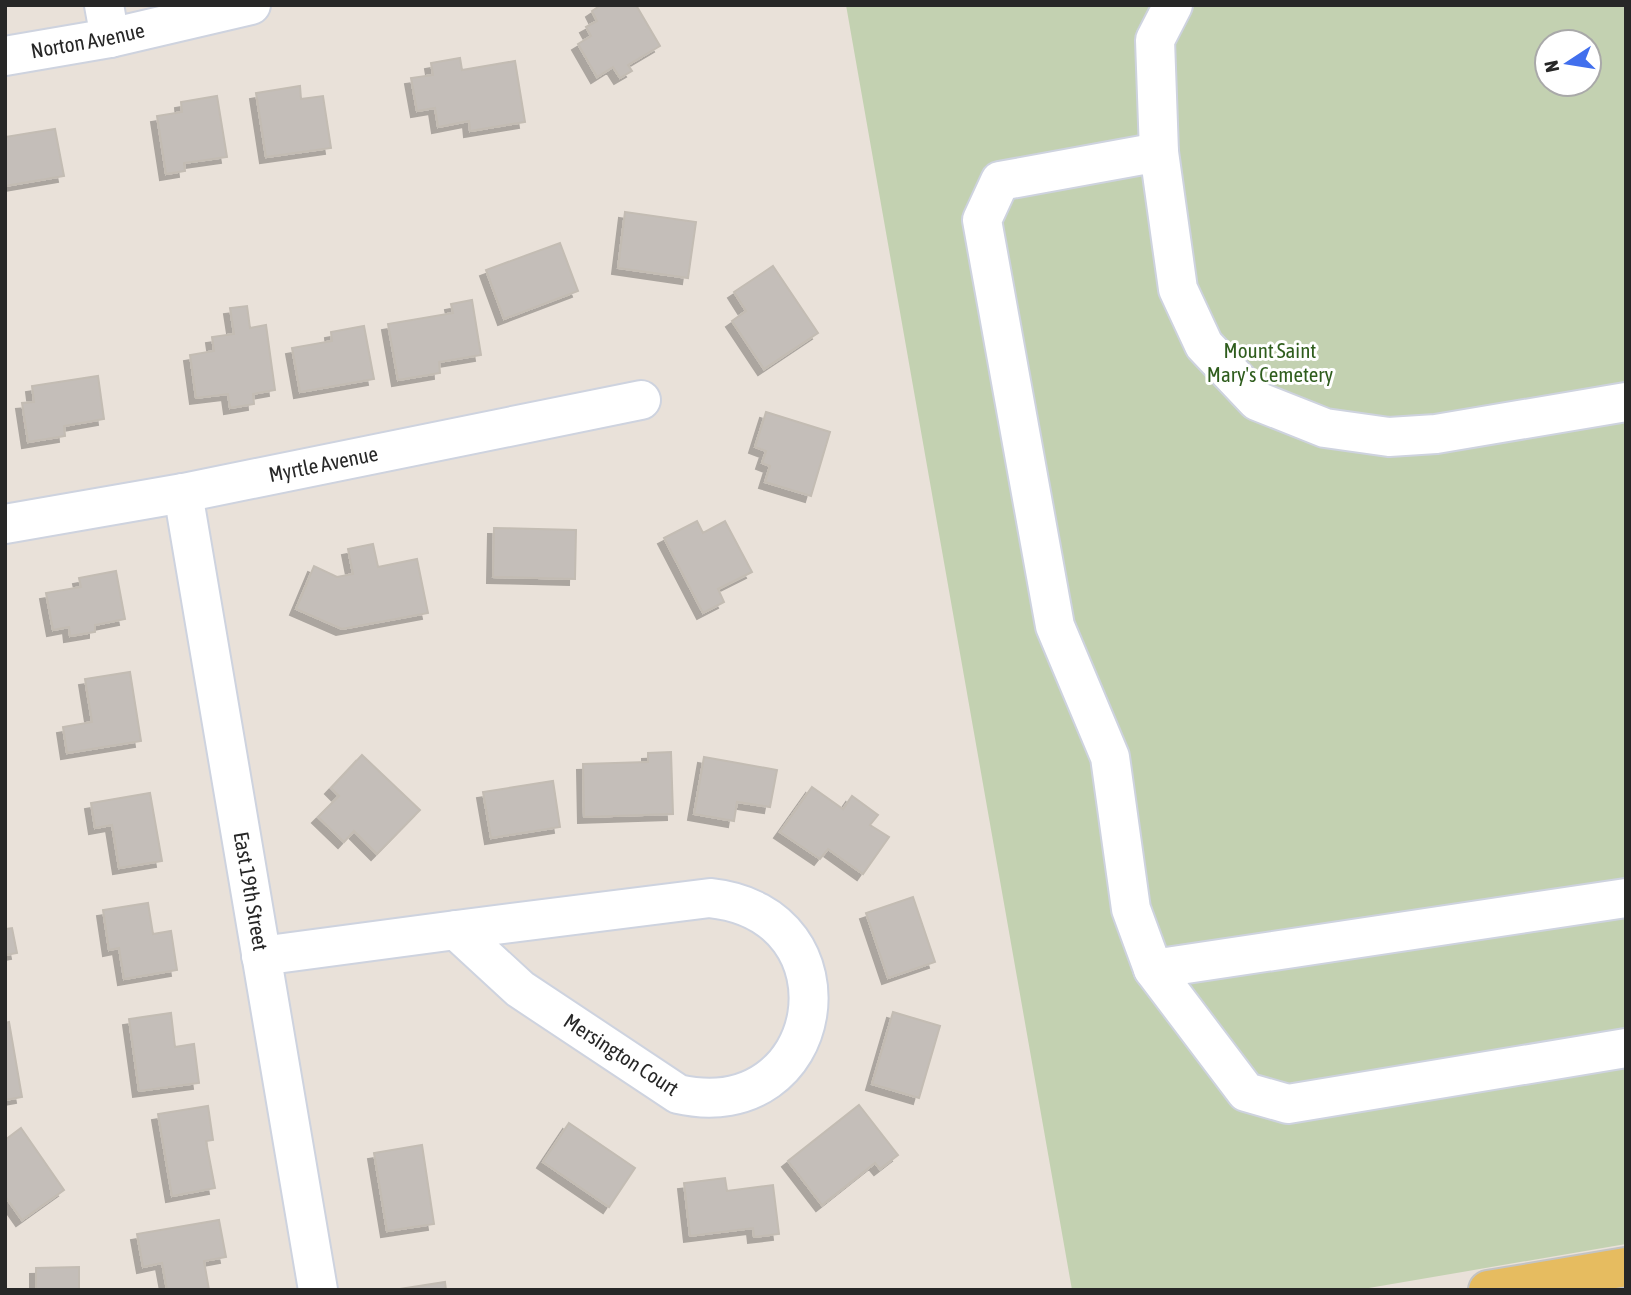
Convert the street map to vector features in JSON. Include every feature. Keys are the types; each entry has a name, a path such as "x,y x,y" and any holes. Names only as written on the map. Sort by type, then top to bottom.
{"main road":[{"path":"1488,1290 1626,1267"}],"street":[{"name":"Norton Avenue","path":"5,56 107,22 251,5"},
{"path":"1173,5 1155,40 1159,152 1178,289 1204,345 1257,401 1325,428 1389,438 1436,434 1626,402"},
{"path":"1159,152 1000,181 982,219 1055,626 1111,757 1131,909 1153,969 1246,1092 1288,1104 1626,1048"},
{"name":"Myrtle Avenue","path":"5,524 183,493 641,400"},
{"name":"East 19th Street","path":"183,493 318,1290"},
{"name":"Mersington Court","path":"261,956 456,930 710,898 750,907 783,931 795,947 808,986 809,1007 805,1027 798,1046 787,1062 773,1077 756,1088 737,1096 718,1099 698,1099 678,1094 520,989 456,930"},
{"path":"1153,969 1626,898"}],"green space":[{"name":"Mount Saint Mary's Cemetery","path":"846,5 1626,5 1626,1244 1357,1290 1072,1290"}],"building":[{"path":"601,5 636,5 660,46 628,65 632,71 620,78 613,67 597,77 578,44 591,36 586,27 597,21 592,11"},
{"path":"460,58 462,70 515,61 525,122 470,131 469,121 438,127 435,108 417,111 411,78 433,75 431,63"},
{"path":"300,86 301,99 323,96 331,148 266,157 256,93"},
{"path":"217,96 227,157 184,163 185,171 166,174 157,116 182,112 181,102"},
{"path":"55,129 64,176 5,186 5,137"},
{"path":"625,212 696,222 688,278 618,268"},
{"path":"560,243 578,291 504,319 486,270"},
{"path":"773,266 818,333 764,369 732,321 746,311 734,292"},
{"path":"472,300 481,355 439,362 440,373 398,380 388,324 453,313 451,304"},
{"path":"247,306 250,328 266,325 275,390 253,394 254,404 230,408 228,394 196,398 190,355 214,351 212,337 234,334 230,308"},
{"path":"364,326 374,379 300,392 292,348 332,341 331,332"},
{"path":"98,376 104,419 64,426 65,436 28,442 22,403 34,402 32,386"},
{"path":"766,412 830,432 811,496 765,482 770,466 762,463 766,451 755,447"},
{"path":"697,521 703,533 725,521 752,572 718,589 724,602 703,613 664,538"},
{"path":"494,528 576,530 575,579 493,577"},
{"path":"373,544 378,567 417,559 428,613 342,629 296,609 314,566 337,577 353,574 348,549"},
{"path":"116,571 125,619 95,625 95,632 70,636 69,627 53,630 46,593 81,587 79,578"},
{"path":"130,672 141,741 67,753 63,727 92,722 85,679"},
{"path":"671,752 673,814 584,817 583,764 648,762 648,753"},
{"path":"362,755 420,810 377,854 354,831 344,842 318,817 339,796 331,788"},
{"path":"704,757 777,770 770,807 737,802 734,821 694,814"},
{"path":"553,781 560,827 491,838 483,792"},
{"path":"812,787 843,809 852,796 878,815 870,825 889,837 863,874 828,849 820,859 780,832"},
{"path":"150,793 162,861 119,868 112,825 95,828 91,803"},
{"path":"913,897 935,962 888,978 866,913"},
{"path":"148,903 153,934 171,931 177,970 124,979 119,948 109,950 103,910"},
{"path":"12,928 17,953 5,955 5,929"},
{"path":"893,1012 940,1026 919,1098 872,1084"},
{"path":"171,1013 175,1047 194,1044 199,1083 139,1091 129,1019"},
{"path":"9,1022 22,1097 5,1100 5,1023"},
{"path":"859,1105 898,1155 880,1169 875,1163 822,1205 788,1161"},
{"path":"208,1106 213,1140 206,1141 215,1188 172,1196 158,1114"},
{"path":"569,1123 635,1168 609,1207 543,1162"},
{"path":"21,1128 64,1190 22,1220 5,1196 5,1140"},
{"path":"422,1145 434,1224 387,1231 374,1153"},
{"path":"725,1178 727,1191 773,1185 779,1234 754,1237 753,1228 690,1236 684,1183"},
{"path":"219,1220 226,1257 204,1261 209,1290 167,1290 162,1263 143,1267 137,1234"},
{"path":"79,1267 79,1290 36,1290 36,1268"},
{"path":"445,1282 446,1290 399,1290 399,1289"}]}
